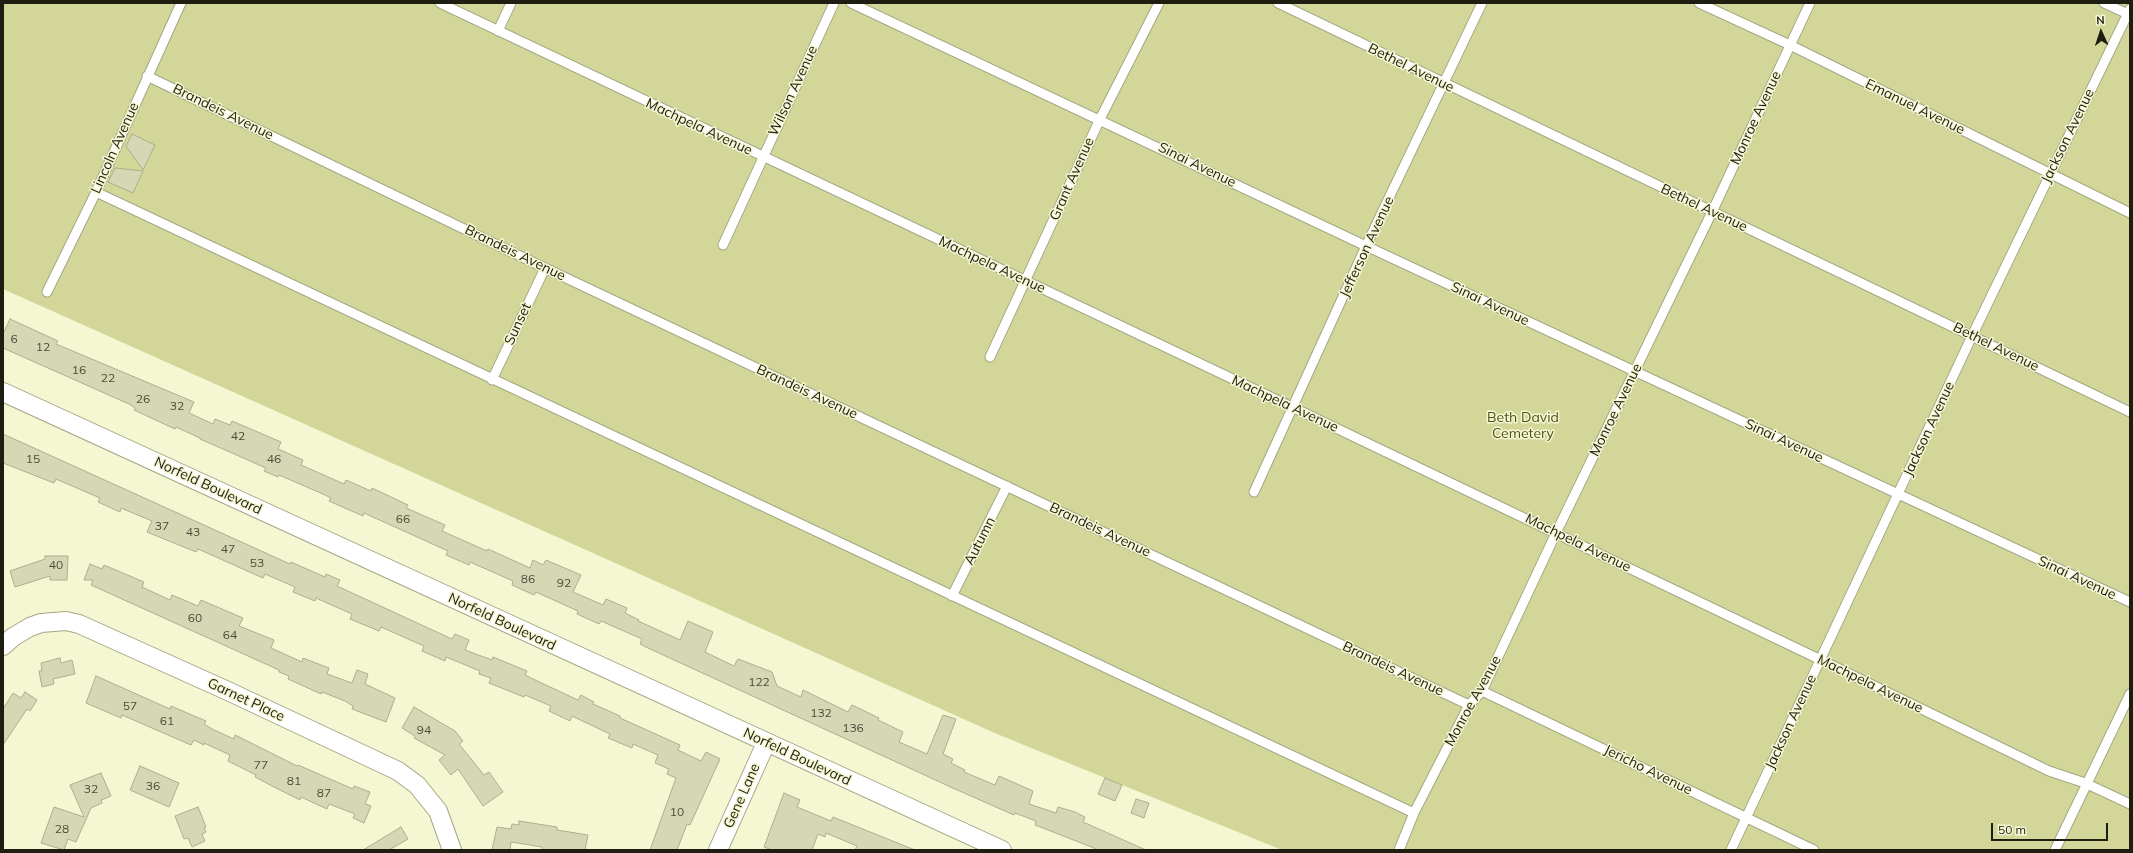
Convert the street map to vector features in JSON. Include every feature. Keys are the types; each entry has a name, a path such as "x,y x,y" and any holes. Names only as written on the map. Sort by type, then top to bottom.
{"street":[{"name":"Norfeld Boulevard","path":"3,392 1002,850"},
{"name":"Garnet Place","path":"3,646 13,637 41,622 66,622 78,624 230,692 398,771 418,785 438,811 452,850"},
{"name":"Gene Lane","path":"718,850 766,743"}],"lane":[{"name":"Lincoln Avenue","path":"47,292 96,192 181,3"},
{"name":"Machpela Avenue","path":"440,3 1556,533 2049,771 2087,784 2130,804"},
{"path":"498,31 511,3"},
{"name":"Wilson Avenue","path":"723,245 834,3"},
{"name":"Sinai Avenue","path":"852,3 1366,246 2130,602"},
{"name":"Grant Avenue","path":"990,357 1100,119 1159,3"},
{"name":"Bethel Avenue","path":"1278,3 2130,412"},
{"name":"Jefferson Avenue","path":"1254,492 1294,408 1366,246 1482,3"},
{"name":"Emanuel Avenue","path":"1699,3 1790,45 2130,213"},
{"name":"Monroe Avenue","path":"1399,850 1414,813 1469,705 1482,691 1556,533 1712,212 1810,3"},
{"path":"2104,3 2129,13"},
{"name":"Jackson Avenue","path":"1731,850 1972,336 2129,13"},
{"name":"Brandeis Avenue","path":"147,76 544,268 1469,705"},
{"path":"96,192 492,380 1414,813"},
{"name":"Sunset","path":"492,380 544,268"},
{"name":"Autumn","path":"952,596 1007,486"},
{"name":"Jericho Avenue","path":"1482,691 1814,850"},
{"path":"2055,850 2130,694"}],"green space":[{"name":"Beth David Cemetery","path":"3,3 2130,3 2130,850 1282,850 997,734 3,289"}],"building":[{"path":"132,134 155,145 143,170 126,146"},
{"path":"115,168 143,171 133,193 108,182"},
{"path":"10,319 58,341 56,344 194,402 189,413 213,424 215,419 230,425 232,421 281,442 278,449 303,460 301,465 344,484 346,480 371,491 372,488 408,505 406,508 445,525 442,531 487,551 488,549 530,568 533,560 543,565 546,560 581,575 573,592 603,605 606,599 627,608 625,613 639,620 638,621 680,640 688,621 713,632 705,652 734,666 738,659 772,672 777,686 801,697 803,690 848,712 852,705 903,732 899,742 927,754 943,715 956,719 943,754 953,759 951,763 965,770 964,772 995,785 999,776 1033,791 1029,804 1056,813 1058,807 1075,812 1085,817 1083,822 1146,850 1099,850 1035,825 1036,821 1015,813 1014,815 955,789 648,648 640,644 642,639 601,621 599,624 577,614 578,611 536,592 534,595 512,585 513,581 470,562 469,565 446,555 448,551 364,513 363,516 329,501 331,498 323,494 279,475 278,477 264,471 266,468 176,427 175,429 134,410 135,408 129,404 3,348 3,334"},
{"path":"3,434 290,564 291,562 325,577 326,574 340,580 337,586 452,639 455,634 469,640 465,650 492,660 493,657 527,671 525,675 578,700 581,695 594,702 593,704 620,716 620,718 680,745 678,750 701,761 706,752 720,759 690,825 687,824 677,850 650,850 676,778 667,774 669,769 655,763 658,755 633,744 632,748 608,738 610,734 572,716 570,721 549,711 551,706 525,695 524,697 489,683 491,678 479,674 480,671 446,657 445,661 422,651 424,646 381,627 379,631 350,619 352,614 316,598 315,601 293,592 295,587 265,574 263,578 198,549 196,552 147,532 152,521 121,508 120,512 98,502 100,498 56,479 54,483 3,463"},
{"path":"45,556 68,556 67,580 50,580 50,576 15,587 10,571 45,559"},
{"path":"90,564 102,569 104,565 144,582 142,587 170,600 172,595 198,606 201,600 243,618 239,626 274,640 271,648 302,662 303,658 329,668 327,674 352,683 357,670 368,674 365,684 395,698 386,722 352,709 353,706 345,701 322,692 321,694 288,679 289,676 279,672 279,670 91,585 93,580 84,580"},
{"path":"60,658 61,663 72,660 75,674 53,679 54,684 42,687 39,671 42,671 41,663"},
{"path":"96,676 170,709 171,706 206,721 204,724 212,729 234,739 235,735 297,766 298,765 353,789 354,786 370,792 365,804 371,806 364,823 353,818 355,814 329,804 327,809 301,797 300,800 276,788 255,777 256,775 228,761 230,755 204,743 204,745 194,740 191,745 122,715 121,718 86,703"},
{"path":"25,692 37,700 30,711 27,709 3,745 3,709 13,693 21,698"},
{"path":"414,707 455,731 463,741 459,744 484,775 489,772 503,792 483,806 458,769 451,775 439,760 445,755 414,738 415,736 402,728"},
{"path":"140,766 179,783 169,807 130,790"},
{"path":"101,773 111,796 101,800 102,803 91,808 76,842 68,839 64,850 41,843 54,807 84,817 70,785"},
{"path":"1105,778 1122,785 1115,801 1098,794"},
{"path":"784,793 800,800 797,807 831,821 833,817 915,850 855,850 857,846 826,833 825,837 818,834 812,850 772,850 764,847"},
{"path":"1136,799 1149,803 1144,818 1131,813"},
{"path":"198,807 206,827 204,828 206,832 202,834 205,841 192,847 188,838 184,839 175,816"},
{"path":"519,821 557,827 557,830 588,835 585,850 542,850 542,847 511,842 510,850 492,850 497,827 511,829 512,824 519,825"},
{"path":"401,827 408,839 389,850 363,850"}]}
